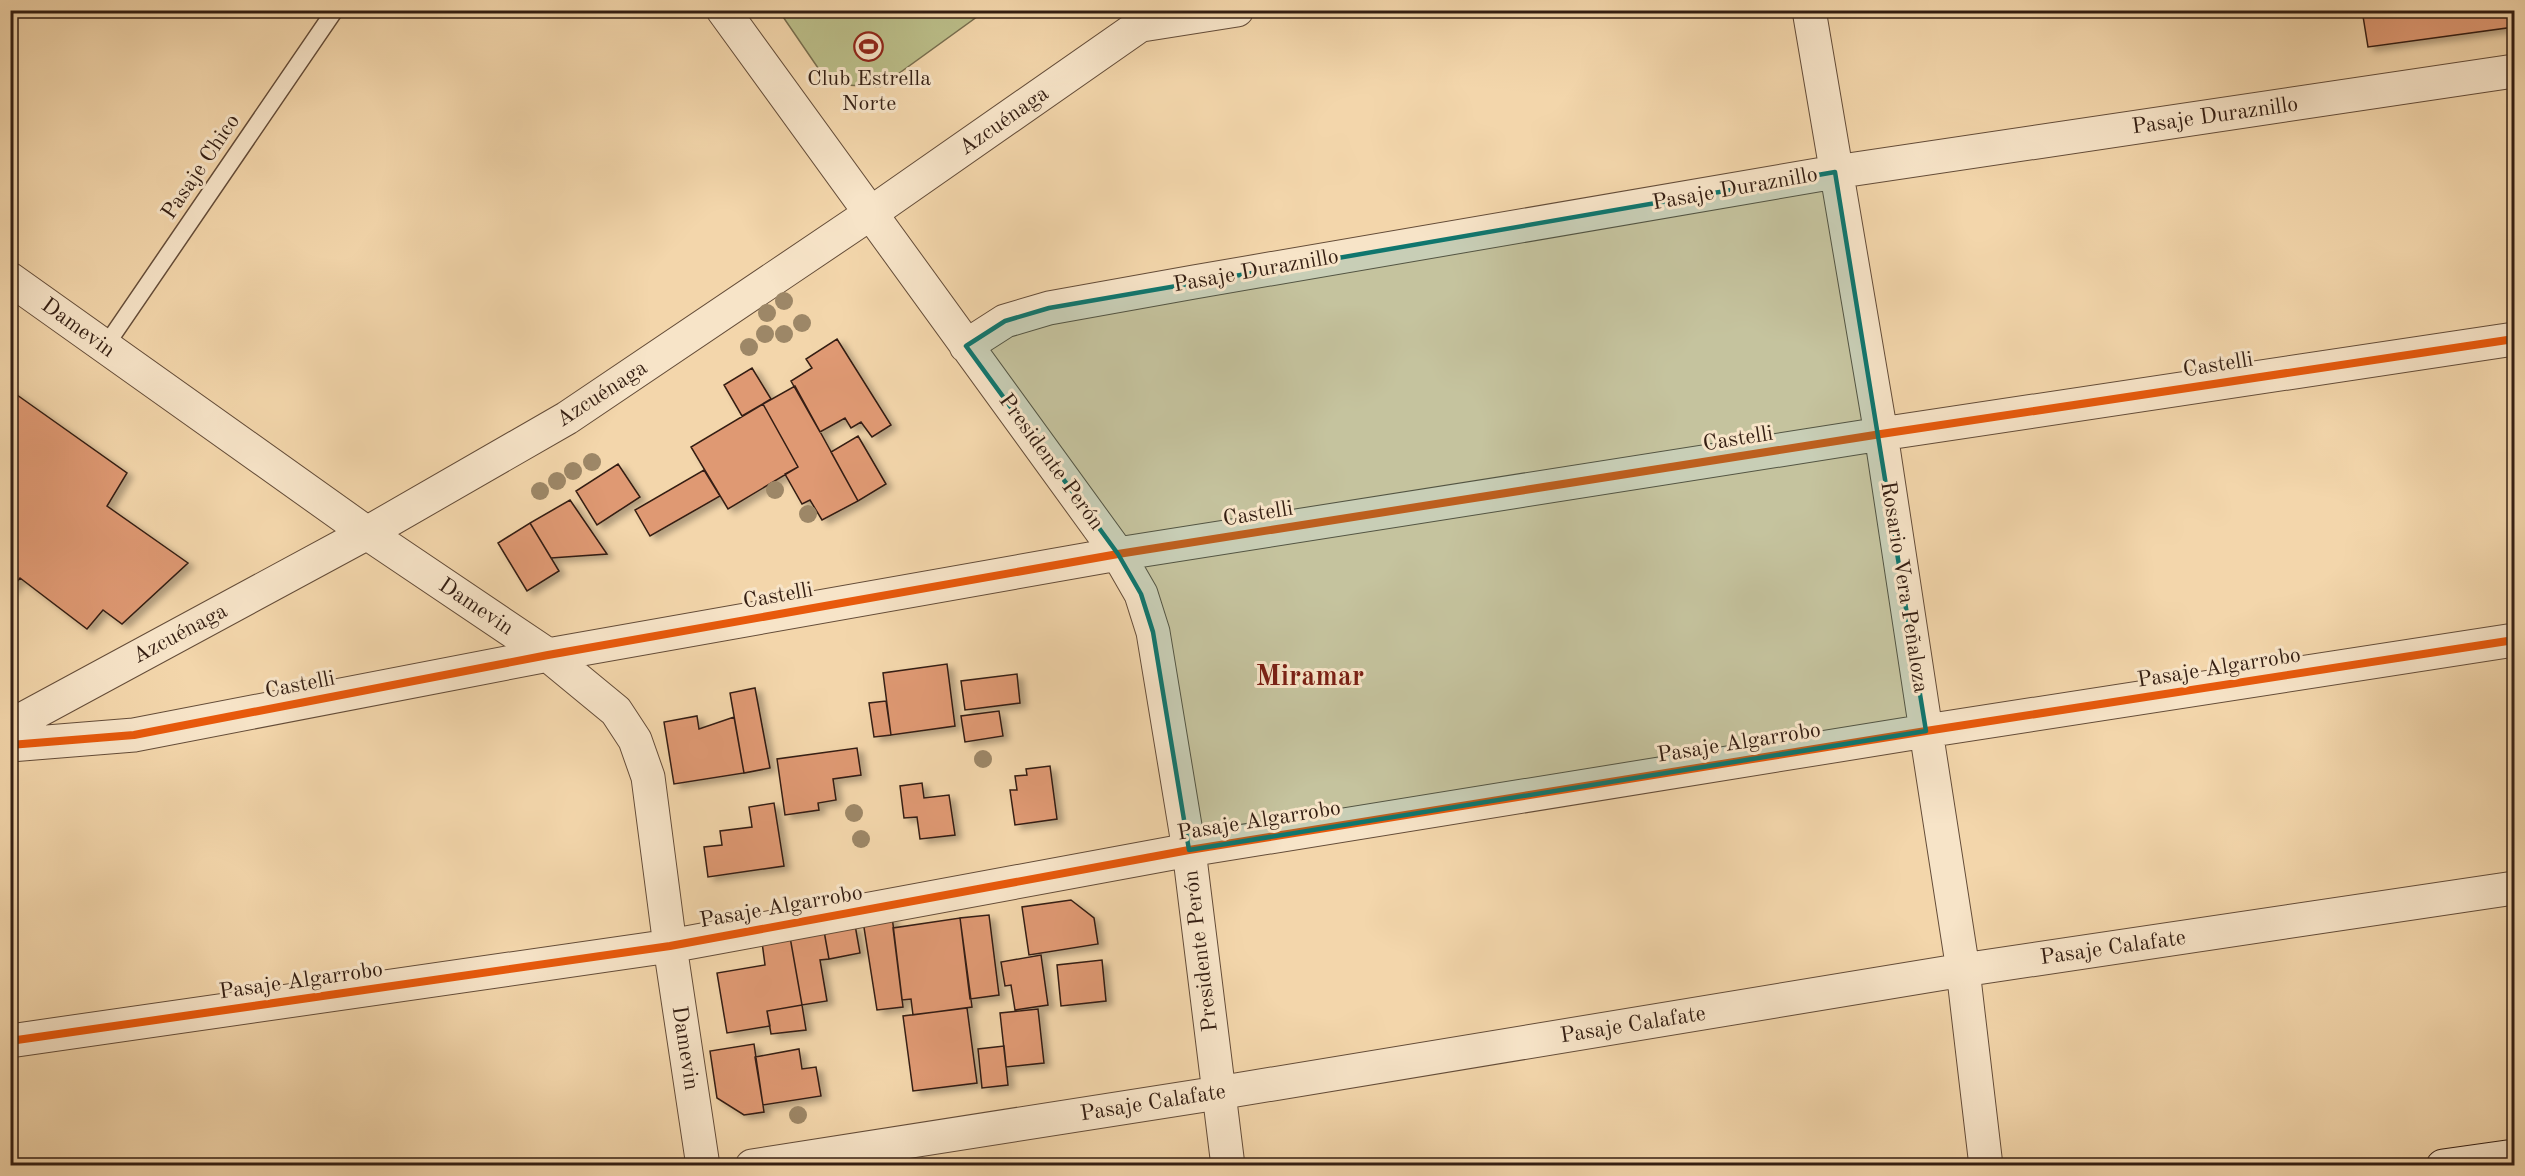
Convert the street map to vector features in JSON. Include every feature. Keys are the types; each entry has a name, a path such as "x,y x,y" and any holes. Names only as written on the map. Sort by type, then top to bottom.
{"street":[{"name":"Presidente Perón","path":"723,10 1118,554 1141,594 1153,633 1189,850 1228,1166"},
{"path":"1152,18 1237,10"},
{"name":"Rosario Vera Peñaloza","path":"1809,10 1881,434 1963,970 1986,1166"},
{"name":"Azcuénaga","path":"10,726 367,533 567,418 871,213 1152,18"},
{"name":"Pasaje Duraznillo","path":"966,346 1005,321 1049,308 1835,172 2514,71"},
{"name":"Damevin","path":"10,279 367,533 548,655 616,711 634,740 648,777 670,946 703,1166"},
{"name":"Castelli","path":"10,746 134,735 548,655 1118,554 1881,434 2514,339"},
{"name":"Pasaje Algarrobo","path":"10,1041 670,946 1189,850 1926,731 2514,640"},
{"name":"Pasaje Calafate","path":"752,1166 1218,1093 1963,970 2514,888"},
{"path":"2443,1166 2514,1156"}],"lane":[{"name":"Pasaje Chico","path":"104,348 335,10"}],"highlighted area":[{"path":"1835,172 1926,731 1189,850 1153,632 1141,594 1118,554 966,346 1005,321 1049,308"}],"green space":[{"name":"Club Estrella Norte","path":"779,11 985,11 880,87 829,84"}],"building":[{"path":"2362,10 2514,10 2514,27 2368,47"},
{"path":"837,339 891,425 872,437 861,422 851,428 845,418 820,432 791,381 812,368 806,359"},
{"path":"752,368 771,399 742,416 724,385"},
{"path":"795,386 858,501 822,520 810,500 802,504 785,474 798,467 763,404"},
{"path":"10,390 127,473 107,506 188,563 122,624 103,610 87,629 20,578 10,591"},
{"path":"763,404 798,467 728,509 691,447"},
{"path":"858,436 886,484 858,501 831,452"},
{"path":"618,464 640,497 597,525 576,491"},
{"path":"704,470 720,496 650,536 635,510"},
{"path":"570,500 607,554 551,558 530,523"},
{"path":"530,523 559,571 527,591 498,543"},
{"path":"947,664 955,726 891,735 883,673"},
{"path":"1017,674 1020,703 965,710 961,681"},
{"path":"755,688 770,768 744,773 730,693"},
{"path":"886,701 891,735 874,737 869,703"},
{"path":"999,711 1003,736 965,742 961,716"},
{"path":"697,716 699,729 734,717 744,773 674,784 664,722"},
{"path":"857,748 861,775 833,779 836,800 818,803 819,810 785,815 777,759"},
{"path":"1050,766 1057,819 1015,825 1010,790 1017,790 1015,776 1027,775 1026,769"},
{"path":"922,783 924,798 949,795 955,835 920,839 917,817 904,818 900,786"},
{"path":"774,803 784,866 708,877 704,847 722,845 720,831 752,827 749,807"},
{"path":"1071,900 1094,918 1098,944 1029,955 1022,907"},
{"path":"989,915 999,995 970,999 960,918"},
{"path":"892,916 903,1007 877,1010 863,921"},
{"path":"960,918 972,1007 913,1015 911,999 902,1000 893,928"},
{"path":"855,925 860,953 829,959 824,931"},
{"path":"824,931 829,959 820,960 827,1001 802,1005 790,937"},
{"path":"790,937 802,1005 767,1011 770,1026 727,1033 717,973 765,965 762,942"},
{"path":"1041,955 1048,1005 1015,1010 1011,985 1005,986 1001,962"},
{"path":"1102,960 1106,1001 1061,1006 1057,965"},
{"path":"802,1005 806,1030 771,1034 767,1011"},
{"path":"967,1008 977,1083 913,1091 903,1016"},
{"path":"1038,1009 1044,1063 1006,1067 1000,1013"},
{"path":"754,1044 764,1112 744,1115 717,1098 710,1051"},
{"path":"1004,1046 1008,1085 982,1088 978,1049"},
{"path":"799,1049 802,1069 816,1067 821,1096 763,1105 755,1057"}],"cycle path":[{"path":"10,745 134,735 548,655 1118,554 1881,434 2514,339"},
{"path":"10,1041 670,946 1189,850 1926,731 2514,640"}],"place":[{"name":"Club Estrella Norte","path":"869,47"}],"district":[{"name":"Miramar","path":"1310,678"}]}
